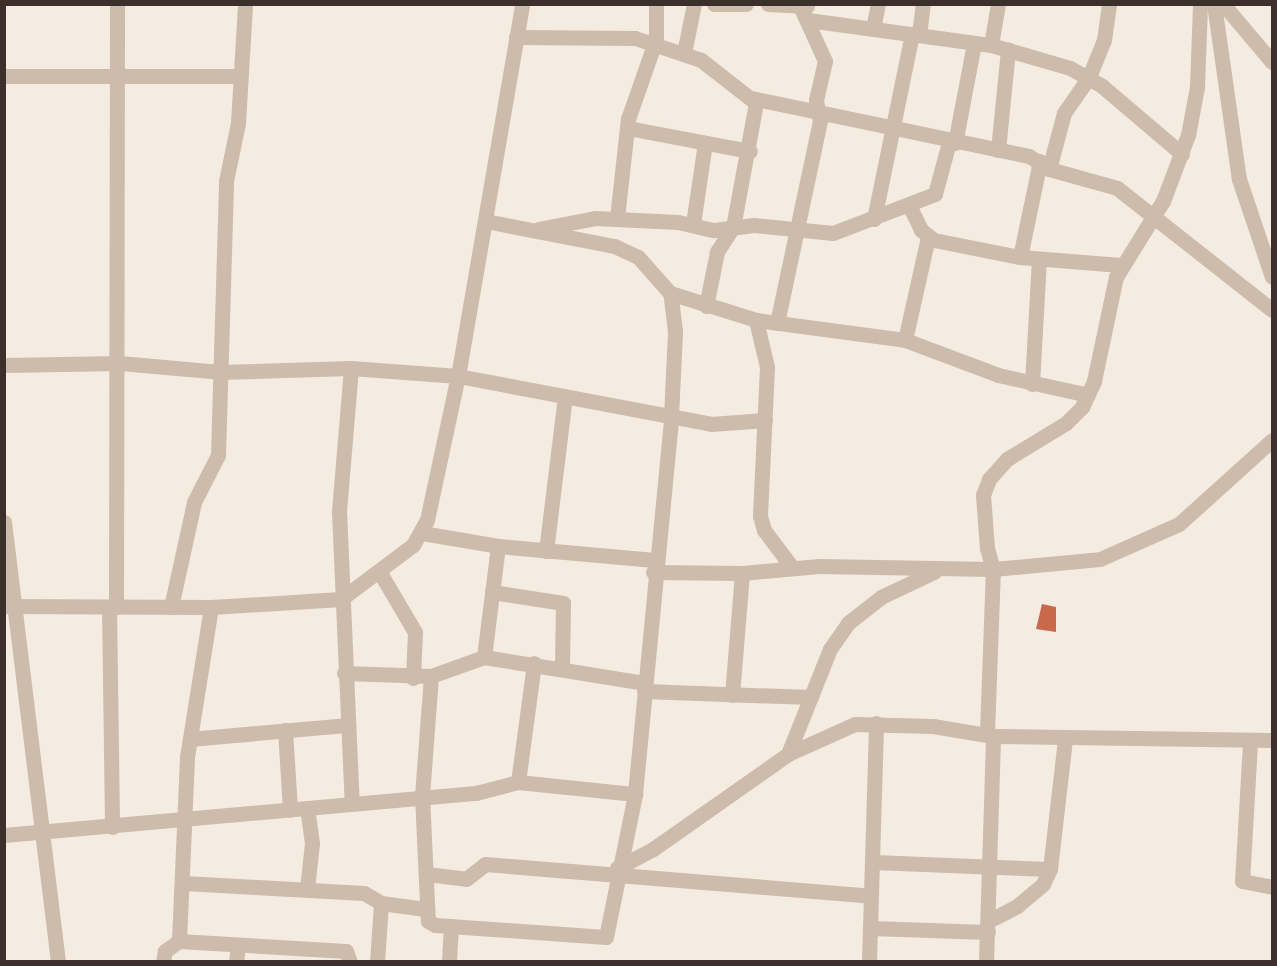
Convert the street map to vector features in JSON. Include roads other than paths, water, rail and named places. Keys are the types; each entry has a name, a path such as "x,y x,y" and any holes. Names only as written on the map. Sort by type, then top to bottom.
{"street":[{"path":"112,827 112,607 120,363 117,4"},
{"path":"171,607 194,502 218,455 226,181 238,123 245,4"},
{"path":"10,606 211,607 341,599 379,571 422,533 458,376 522,4"},
{"path":"618,218 632,102 654,44 656,4"},
{"path":"684,53 694,4"},
{"path":"714,4 746,4"},
{"path":"768,4 804,10 873,29 991,45 1089,77 1182,154"},
{"path":"873,29 878,4"},
{"path":"874,219 891,130 923,4"},
{"path":"991,45 998,4"},
{"path":"1020,257 1045,165 1060,121 1089,77 1104,40 1109,4"},
{"path":"986,962 992,863 990,734 993,569 982,511 989,479 1007,459 1066,423 1088,395 1100,368 1109,301 1121,265 1154,215 1182,154 1196,104 1200,4"},
{"path":"1214,4 1239,179 1272,277"},
{"path":"1223,4 1272,62"},
{"path":"777,323 794,229 820,114 816,100 824,50 804,10"},
{"path":"516,37 596,34 654,44 684,53 710,65 752,98 891,130 998,150 1117,188 1272,310"},
{"path":"534,230 575,219 618,218 693,224 714,230 733,227 833,233 909,205 938,191 952,142 974,43"},
{"path":"998,150 1008,49"},
{"path":"4,76 240,76"},
{"path":"706,306 717,252 733,227 750,151 757,108 752,98"},
{"path":"628,129 750,151"},
{"path":"693,224 705,143"},
{"path":"905,340 928,237 909,205"},
{"path":"485,221 614,246 638,257 670,293 706,306 756,320 905,340 1032,384 1088,395"},
{"path":"928,237 1020,257 1121,265"},
{"path":"1032,384 1039,259"},
{"path":"431,676 422,796 427,874 426,909 430,923 602,939 608,933 617,872 635,794 654,566 671,417 675,331 670,293"},
{"path":"756,320 767,367 760,516 764,530 790,566"},
{"path":"4,365 120,363 220,372 351,368 458,376 671,417 727,425 765,420"},
{"path":"351,368 339,511 344,673 352,803"},
{"path":"546,551 565,397"},
{"path":"422,533 498,546 654,566 742,573 790,566 993,569 1100,559 1158,536 1205,504 1272,440"},
{"path":"4,522 10,606 44,831 58,962"},
{"path":"484,657 498,546"},
{"path":"788,754 830,649 848,623 880,597 939,570"},
{"path":"379,571 415,632 412,678"},
{"path":"732,694 742,573"},
{"path":"492,592 563,603 562,667"},
{"path":"179,941 188,819 190,739 211,607"},
{"path":"344,673 412,678 431,676 484,657 562,667 644,687 811,697"},
{"path":"518,782 534,663"},
{"path":"869,962 876,723"},
{"path":"617,872 788,754 855,724 876,723 1065,739 1250,742 1272,740"},
{"path":"190,739 348,725"},
{"path":"285,730 290,810"},
{"path":"870,928 988,927 1043,884 1050,869 1065,739"},
{"path":"1250,742 1242,881 1272,887"},
{"path":"4,835 476,793 518,782 635,794"},
{"path":"307,808 312,843 307,890"},
{"path":"873,862 992,863 1050,869"},
{"path":"427,874 466,879 485,864 617,872 871,896"},
{"path":"184,883 364,893 381,903 426,909"},
{"path":"376,962 381,903"},
{"path":"449,962 451,926"},
{"path":"163,962 165,951 179,941 346,951 350,962"},
{"path":"236,962 238,945"}]}
